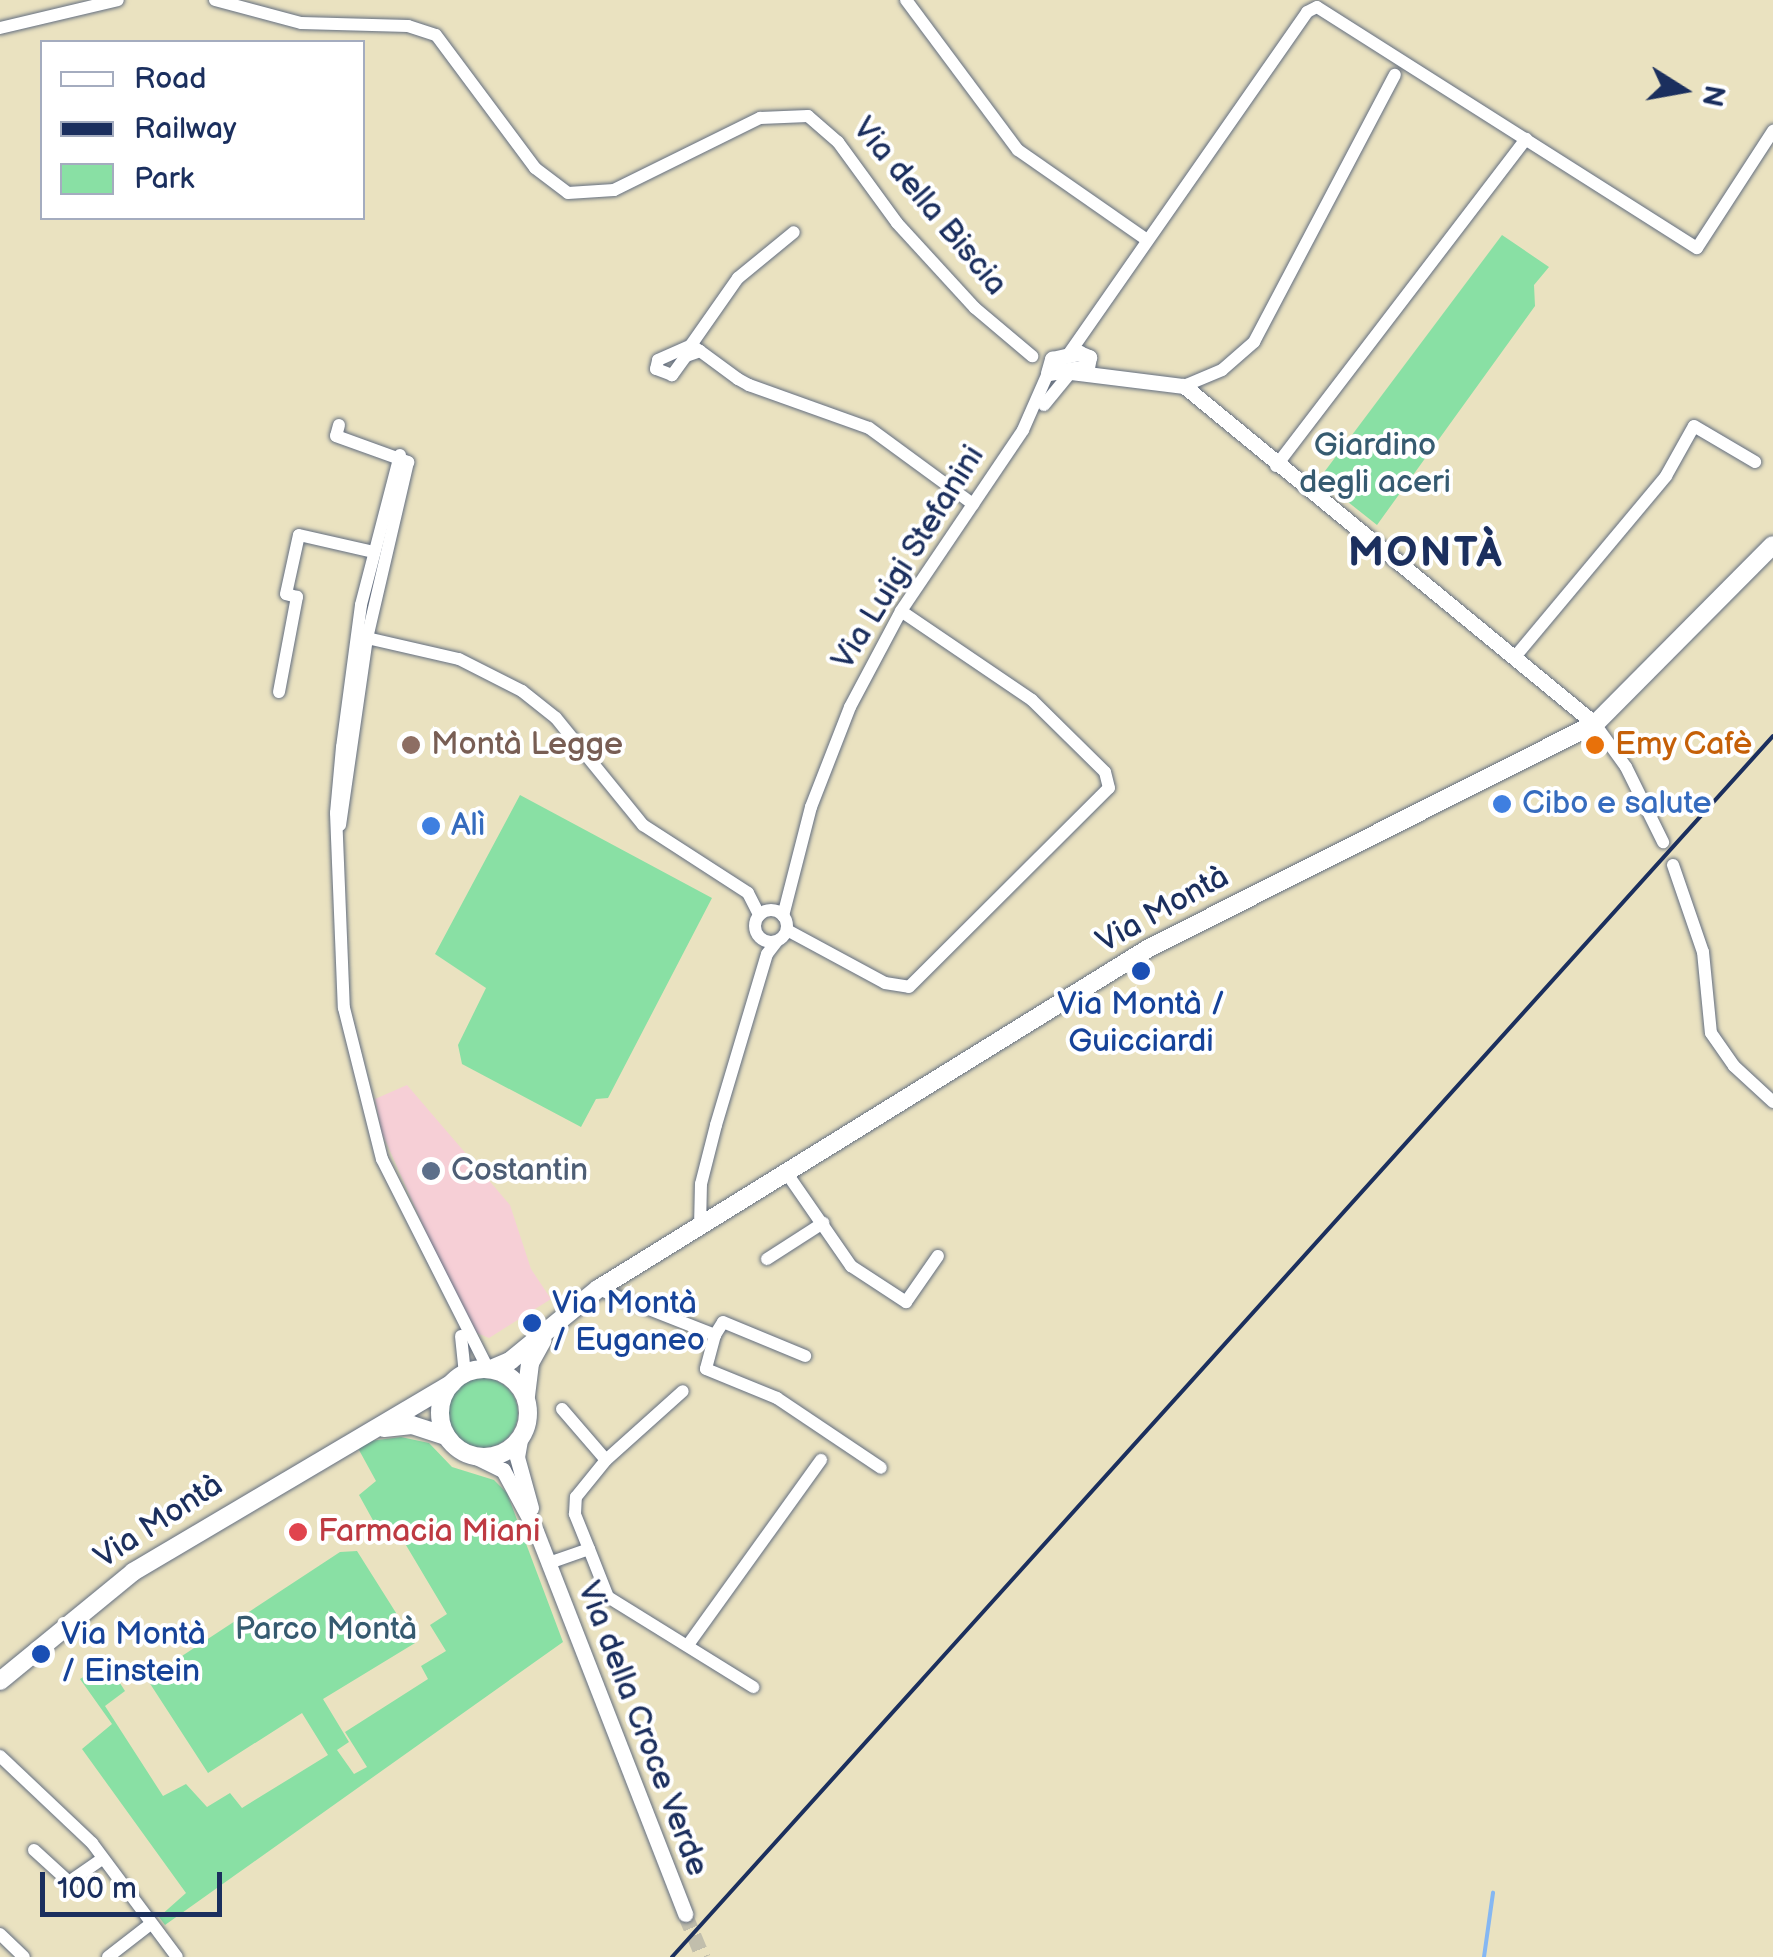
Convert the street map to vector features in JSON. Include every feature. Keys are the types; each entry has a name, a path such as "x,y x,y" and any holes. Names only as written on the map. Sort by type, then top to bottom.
{"main road":[{"name":"Via Montà","path":"0,1681 133,1572 458,1378 510,1361 562,1314 598,1290 1149,948 1594,724 1773,545"},
{"name":"Via Montà","path":"520,1440 527,1426 530,1363 562,1314"},
{"path":"489,1369 512,1378 526,1396"},
{"path":"446,1436 441,1403 458,1378"},
{"name":"Via Montà","path":"364,1432 412,1424 446,1436 476,1457"},
{"path":"476,1457 505,1452 520,1440"}],"street":[{"path":"0,28 118,0"},
{"name":"Via della Biscia","path":"215,0 301,23 408,26 436,35 535,168 568,193 614,190 760,118 808,116 832,134 897,222 984,317 1032,356 1049,367 1070,372 1184,386"},
{"path":"906,0 1018,150 1147,240"},
{"path":"1068,355 1090,332 1147,240 1317,3 1697,248 1773,132"},
{"path":"1395,75 1254,342 1222,370 1184,386 1276,466 1594,724 1626,767 1663,842"},
{"path":"1276,466 1526,139"},
{"path":"794,232 738,278 696,348 748,385 868,428 973,504"},
{"path":"1090,332 1090,358 1114,378"},
{"name":"Via della Biscia","path":"1049,367 1068,355 1090,358"},
{"name":"Via della Biscia","path":"1070,372 1090,358"},
{"name":"Via Luigi Stefanini","path":"1023,430 1049,367"},
{"name":"Via Luigi Stefanini","path":"785,923 786,888 827,758 901,611 1023,430 1070,372"},
{"path":"338,426 336,436 403,456"},
{"path":"1514,658 1666,476 1694,426 1755,462"},
{"path":"340,825 367,638 403,456"},
{"path":"403,456 373,552 349,681 340,825 342,979 356,1068 382,1159 457,1319 489,1369"},
{"path":"373,552 390,528"},
{"path":"279,692 296,597 286,594 300,535 373,552"},
{"path":"373,552 380,572"},
{"path":"349,681 367,638 361,609"},
{"path":"367,638 459,659 522,691 556,718 643,825 748,893 763,912 885,983 908,986 1108,788 1106,772 1032,700 901,611"},
{"path":"1673,865 1703,952 1711,1032 1734,1066 1773,1102"},
{"name":"Via Luigi Stefanini","path":"763,912 786,888"},
{"path":"763,912 756,930 769,945"},
{"path":"700,1227 706,1162 769,945 785,923"},
{"path":"788,1175 852,1266 906,1302 938,1256"},
{"path":"768,1259 823,1224"},
{"path":"598,1290 715,1336"},
{"path":"457,1319 458,1378"},
{"path":"805,1356 723,1322 706,1369 778,1398 881,1468"},
{"name":"Via della Croce Verde","path":"683,1391 606,1460 576,1497 575,1514 608,1597 754,1688"},
{"path":"562,1409 606,1460"},
{"name":"Via della Croce Verde","path":"520,1440 517,1458 536,1532"},
{"name":"Via della Croce Verde","path":"476,1457 504,1470 536,1532 684,1914"},
{"path":"688,1645 822,1460"},
{"name":"Via della Croce Verde","path":"549,1563 589,1548"},
{"path":"0,1780 5,1761"},
{"path":"5,1761 102,1858 148,1926 177,1957"},
{"path":"34,1850 69,1882 102,1858"},
{"path":"108,1957 148,1926"},
{"path":"0,1934 24,1957"}],"shaded area":[{"path":"407,1085 510,1205 531,1269 551,1299 489,1338 477,1333 443,1270 382,1133 375,1099"}],"green space":[{"name":"Giardino degli aceri","path":"1502,235 1549,267 1534,285 1535,306 1377,525 1319,479"},
{"path":"520,795 712,898 608,1098 596,1099 581,1127 462,1064 458,1045 486,988 435,954"},
{"path":"483,1378 508,1388 518,1413 508,1438 483,1448 458,1438 448,1413 458,1388"},
{"name":"Parco Montà","path":"401,1437 429,1443 452,1467 494,1480 507,1493 563,1642 165,1925 159,1917 186,1893 82,1749 112,1724 80,1679 107,1663 125,1691 105,1706 163,1796 186,1784 207,1807 230,1793 242,1808 328,1755 302,1713 208,1773 147,1679 340,1552 357,1551 415,1643 323,1699 349,1742 337,1750 354,1774 367,1767 345,1732 428,1679 421,1666 446,1651 430,1625 447,1614 394,1525 380,1533 359,1495 376,1481 359,1450 362,1442"}],"waterway":[{"path":"1484,1957 1493,1893"}],"tunnel":[{"path":"685,1914 703,1957"}],"railway":[{"path":"672,1957 1773,736"}],"place":[{"name":"Montà Legge","path":"411,745"},
{"name":"Emy Cafè","path":"1595,745"},
{"name":"Cibo e salute","path":"1502,804"},
{"name":"Alì","path":"431,826"},
{"name":"Via Montà / Guicciardi","path":"1141,971"},
{"name":"Costantin","path":"431,1171"},
{"name":"Via Montà / Euganeo","path":"532,1323"},
{"name":"Farmacia Miani","path":"298,1532"},
{"name":"Via Montà / Einstein","path":"41,1654"}],"district":[{"name":"MONTÀ","path":"1426,554"}]}
